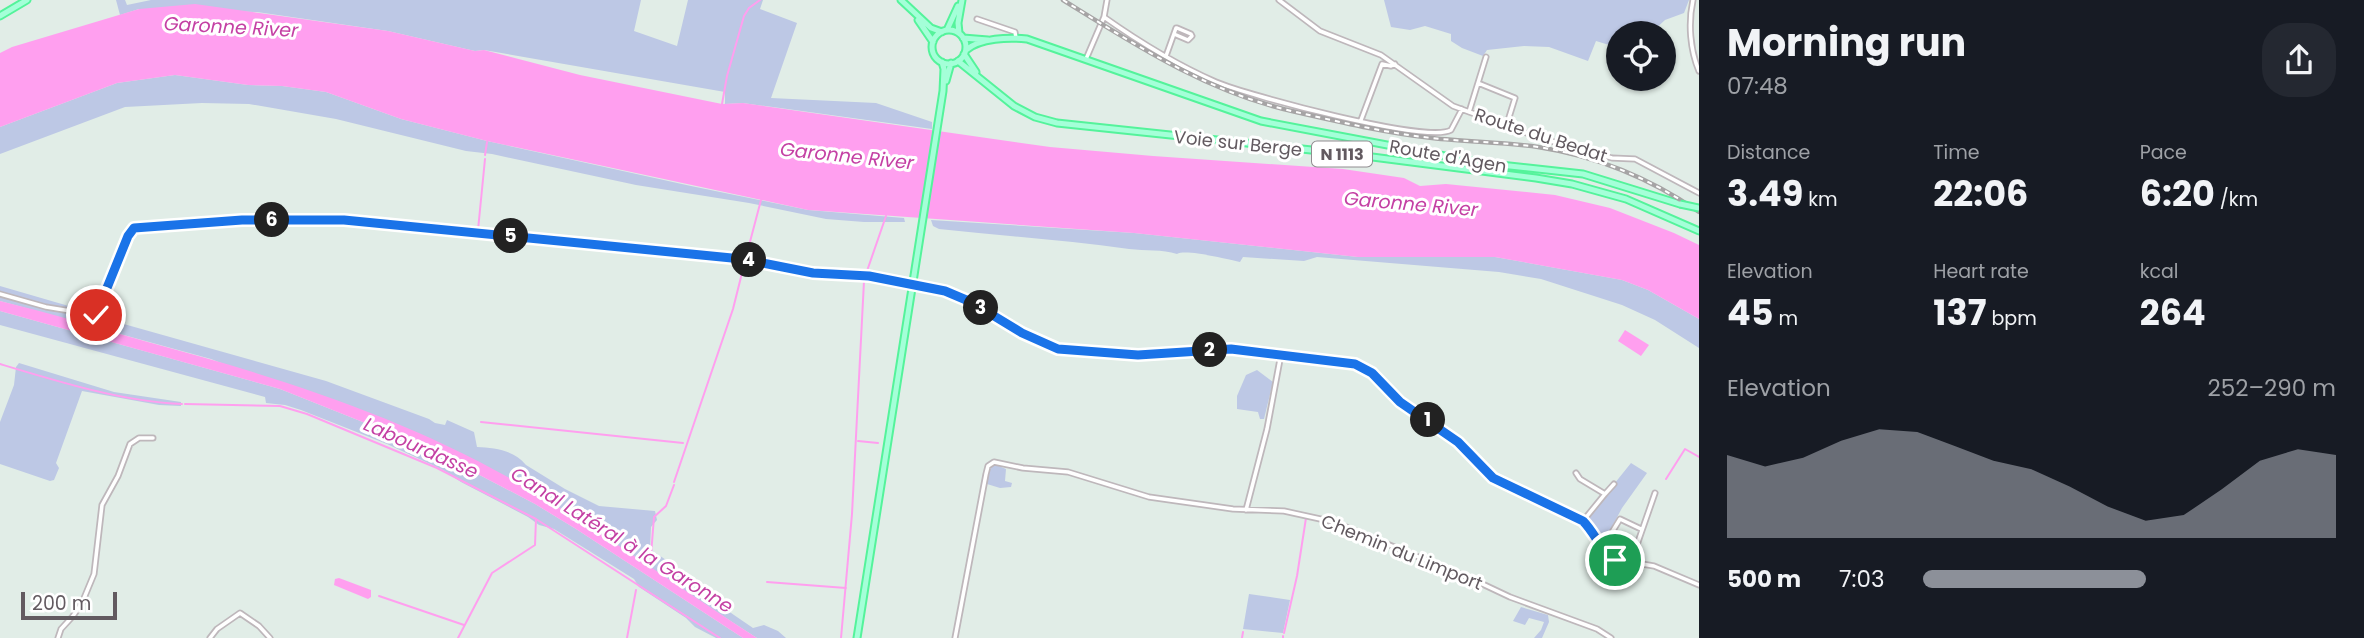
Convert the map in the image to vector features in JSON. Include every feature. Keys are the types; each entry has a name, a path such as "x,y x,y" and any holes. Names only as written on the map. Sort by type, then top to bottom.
{"main road":[{"path":"0,16 27,0"},
{"path":"933,42 944,31 961,0"},
{"path":"942,93 955,62 965,52 958,19 961,0"},
{"path":"902,1 931,28 961,35"},
{"path":"857,638 944,69 942,62 933,52 933,42 902,1"},
{"name":"Route d'Agen","path":"961,35 998,40"},
{"name":"Route d'Agen","path":"965,52 972,46 998,40 1016,38 1038,41 1262,121 1482,163 1583,174 1699,208"},
{"name":"N 1113","path":"965,52 987,85"},
{"path":"942,62 955,62"},
{"name":"N 1113","path":"955,62 964,64 987,85"},
{"name":"Voie sur Berge","path":"987,85 1021,110 1057,123 1349,154 1536,178 1613,195 1699,231"}],"street":[{"path":"1086,59 1104,17 1107,0"},
{"name":"Route du Bedat","path":"1279,0 1320,31 1369,50 1395,64 1444,101 1506,127 1612,158 1636,159 1699,194"},
{"path":"1693,0 1690,24 1692,50 1699,71"},
{"path":"1104,17 1166,56 1209,78 1234,89 1289,105 1413,131 1441,134 1451,130 1462,109"},
{"path":"978,19 1015,32 1016,38"},
{"path":"1166,56 1174,34 1178,27 1192,36 1188,40 1174,34"},
{"path":"1469,112 1486,57"},
{"path":"1362,121 1382,64 1395,64"},
{"path":"1478,83 1515,98 1506,127"},
{"path":"0,294 61,310 96,315 128,236 134,228 242,220 344,220 382,223 742,259 813,273 869,276 924,286 966,299 1022,333 1058,349 1133,355 1231,349 1355,364 1364,368 1400,402 1458,442 1493,478 1583,521 1612,559 1654,566 1699,585"},
{"path":"1246,510 1267,429 1281,354"},
{"path":"58,638 61,629 82,603 95,570 102,505 118,476 130,444 139,438 153,438"},
{"name":"Chemin du Limport","path":"955,638 986,474 990,464 997,462 1023,468 1068,472 1149,497 1246,510 1284,511 1341,525 1510,597 1603,631 1611,638"},
{"path":"1576,473 1580,479 1605,494"},
{"path":"1583,521 1614,484"},
{"path":"1631,562 1655,493"},
{"path":"1603,547 1620,519 1641,529"},
{"path":"210,638 217,629 239,613 253,621 270,638"}],"shaded area":[{"path":"116,0 125,0 127,5 151,0 641,0 634,31 677,46 688,0 763,0 760,9 797,23 771,98 876,103 932,122 932,129 743,103 725,104 725,92 484,50 475,51 388,31 257,12 139,9 120,15"},
{"path":"1384,0 1689,0 1684,13 1664,21 1606,21 1606,44 1596,41 1588,61 1549,47 1524,46 1487,50 1483,56 1451,41 1451,34 1425,26 1410,30 1391,27"},
{"path":"175,75 326,92 401,119 487,141 808,210 904,218 905,222 826,219 749,203 636,185 492,154 466,151 336,119 249,104 202,103 125,107 0,154 0,127 117,83"},
{"path":"931,220 1134,233 1358,257 1495,257 1622,280 1648,290 1699,319 1699,348 1655,320 1622,305 1541,279 1499,272 1317,257 1304,261 1243,257 1240,262 1197,254 939,229 933,226"},
{"path":"0,286 79,309 87,316 326,381 435,423 445,425 447,420 474,432 477,447 510,453 565,489 599,506 655,511 657,520 651,527 650,549 688,575 696,589 753,628 764,625 786,638 757,638 512,480 211,359 0,301"},
{"path":"0,311 280,389 428,448 535,504 743,638 716,638 695,627 639,587 634,579 554,529 539,525 443,470 387,444 301,410 266,403 265,397 0,325"},
{"path":"19,363 114,392 181,402 181,406 159,405 82,391 56,463 59,468 54,480 50,481 0,464 0,422"},
{"path":"1257,370 1273,382 1264,419 1260,419 1258,412 1237,409 1237,396 1246,375"},
{"path":"1631,463 1647,473 1622,508 1606,538 1586,522 1586,519"},
{"path":"994,464 1006,469 1005,481 1012,483 1011,487 1000,488 987,484 989,470"},
{"path":"1249,594 1290,600 1283,633 1243,629"},
{"path":"1521,607 1548,615 1549,622 1542,638 1534,638 1544,622 1529,618 1525,625 1513,621"}],"water":[{"name":"Garonne River","path":"195,4 388,31 722,104 743,103 1050,147 1343,169 1404,178 1420,186 1446,184 1555,195 1610,208 1699,245 1699,319 1648,290 1622,280 1495,257 1358,257 1134,233 808,210 487,141 401,119 326,92 282,86 248,85 175,75 117,83 0,127 0,53 139,9"},
{"path":"0,301 289,383 426,436 545,498 757,638 743,638 535,504 428,448 280,389 0,311"},
{"path":"1625,330 1649,345 1641,356 1618,341"},
{"path":"339,578 371,590 371,597 368,599 334,585 335,579"}],"waterway":[{"path":"722,104 744,16 749,8 760,0"},
{"path":"485,155 487,142"},
{"path":"478,230 485,159"},
{"path":"746,257 761,200"},
{"path":"867,271 886,216"},
{"path":"674,482 733,309 745,261"},
{"path":"841,638 852,514 864,281"},
{"name":"Labourdasse","path":"0,364 114,395 182,404"},
{"name":"Labourdasse","path":"185,404 280,406 307,414 437,468 536,519 535,545 492,573 458,638"},
{"path":"481,422 683,443"},
{"path":"858,441 878,443"},
{"path":"1666,479 1685,449 1699,457"},
{"name":"Canal Latéral à la Garonne","path":"651,555 654,517 666,506 674,485"},
{"path":"1284,633 1306,518"},
{"path":"536,519 720,638"},
{"name":"Canal Latéral à la Garonne","path":"646,566 650,558"},
{"path":"767,582 846,588"},
{"path":"627,638 636,590"},
{"path":"379,596 464,625"},
{"path":"1242,638 1243,632"}],"railway":[{"path":"1063,0 1175,66 1264,104 1398,133 1525,145 1581,156 1642,179 1699,212"}],"route":[{"path":"96,315 128,236 134,228 242,220 368,222 742,259 819,274 869,276 950,293 971,302 1043,344 1058,349 1138,355 1231,349 1355,364 1372,373 1400,402 1458,442 1493,478 1583,521 1600,540 1607,554 1615,560"}]}
